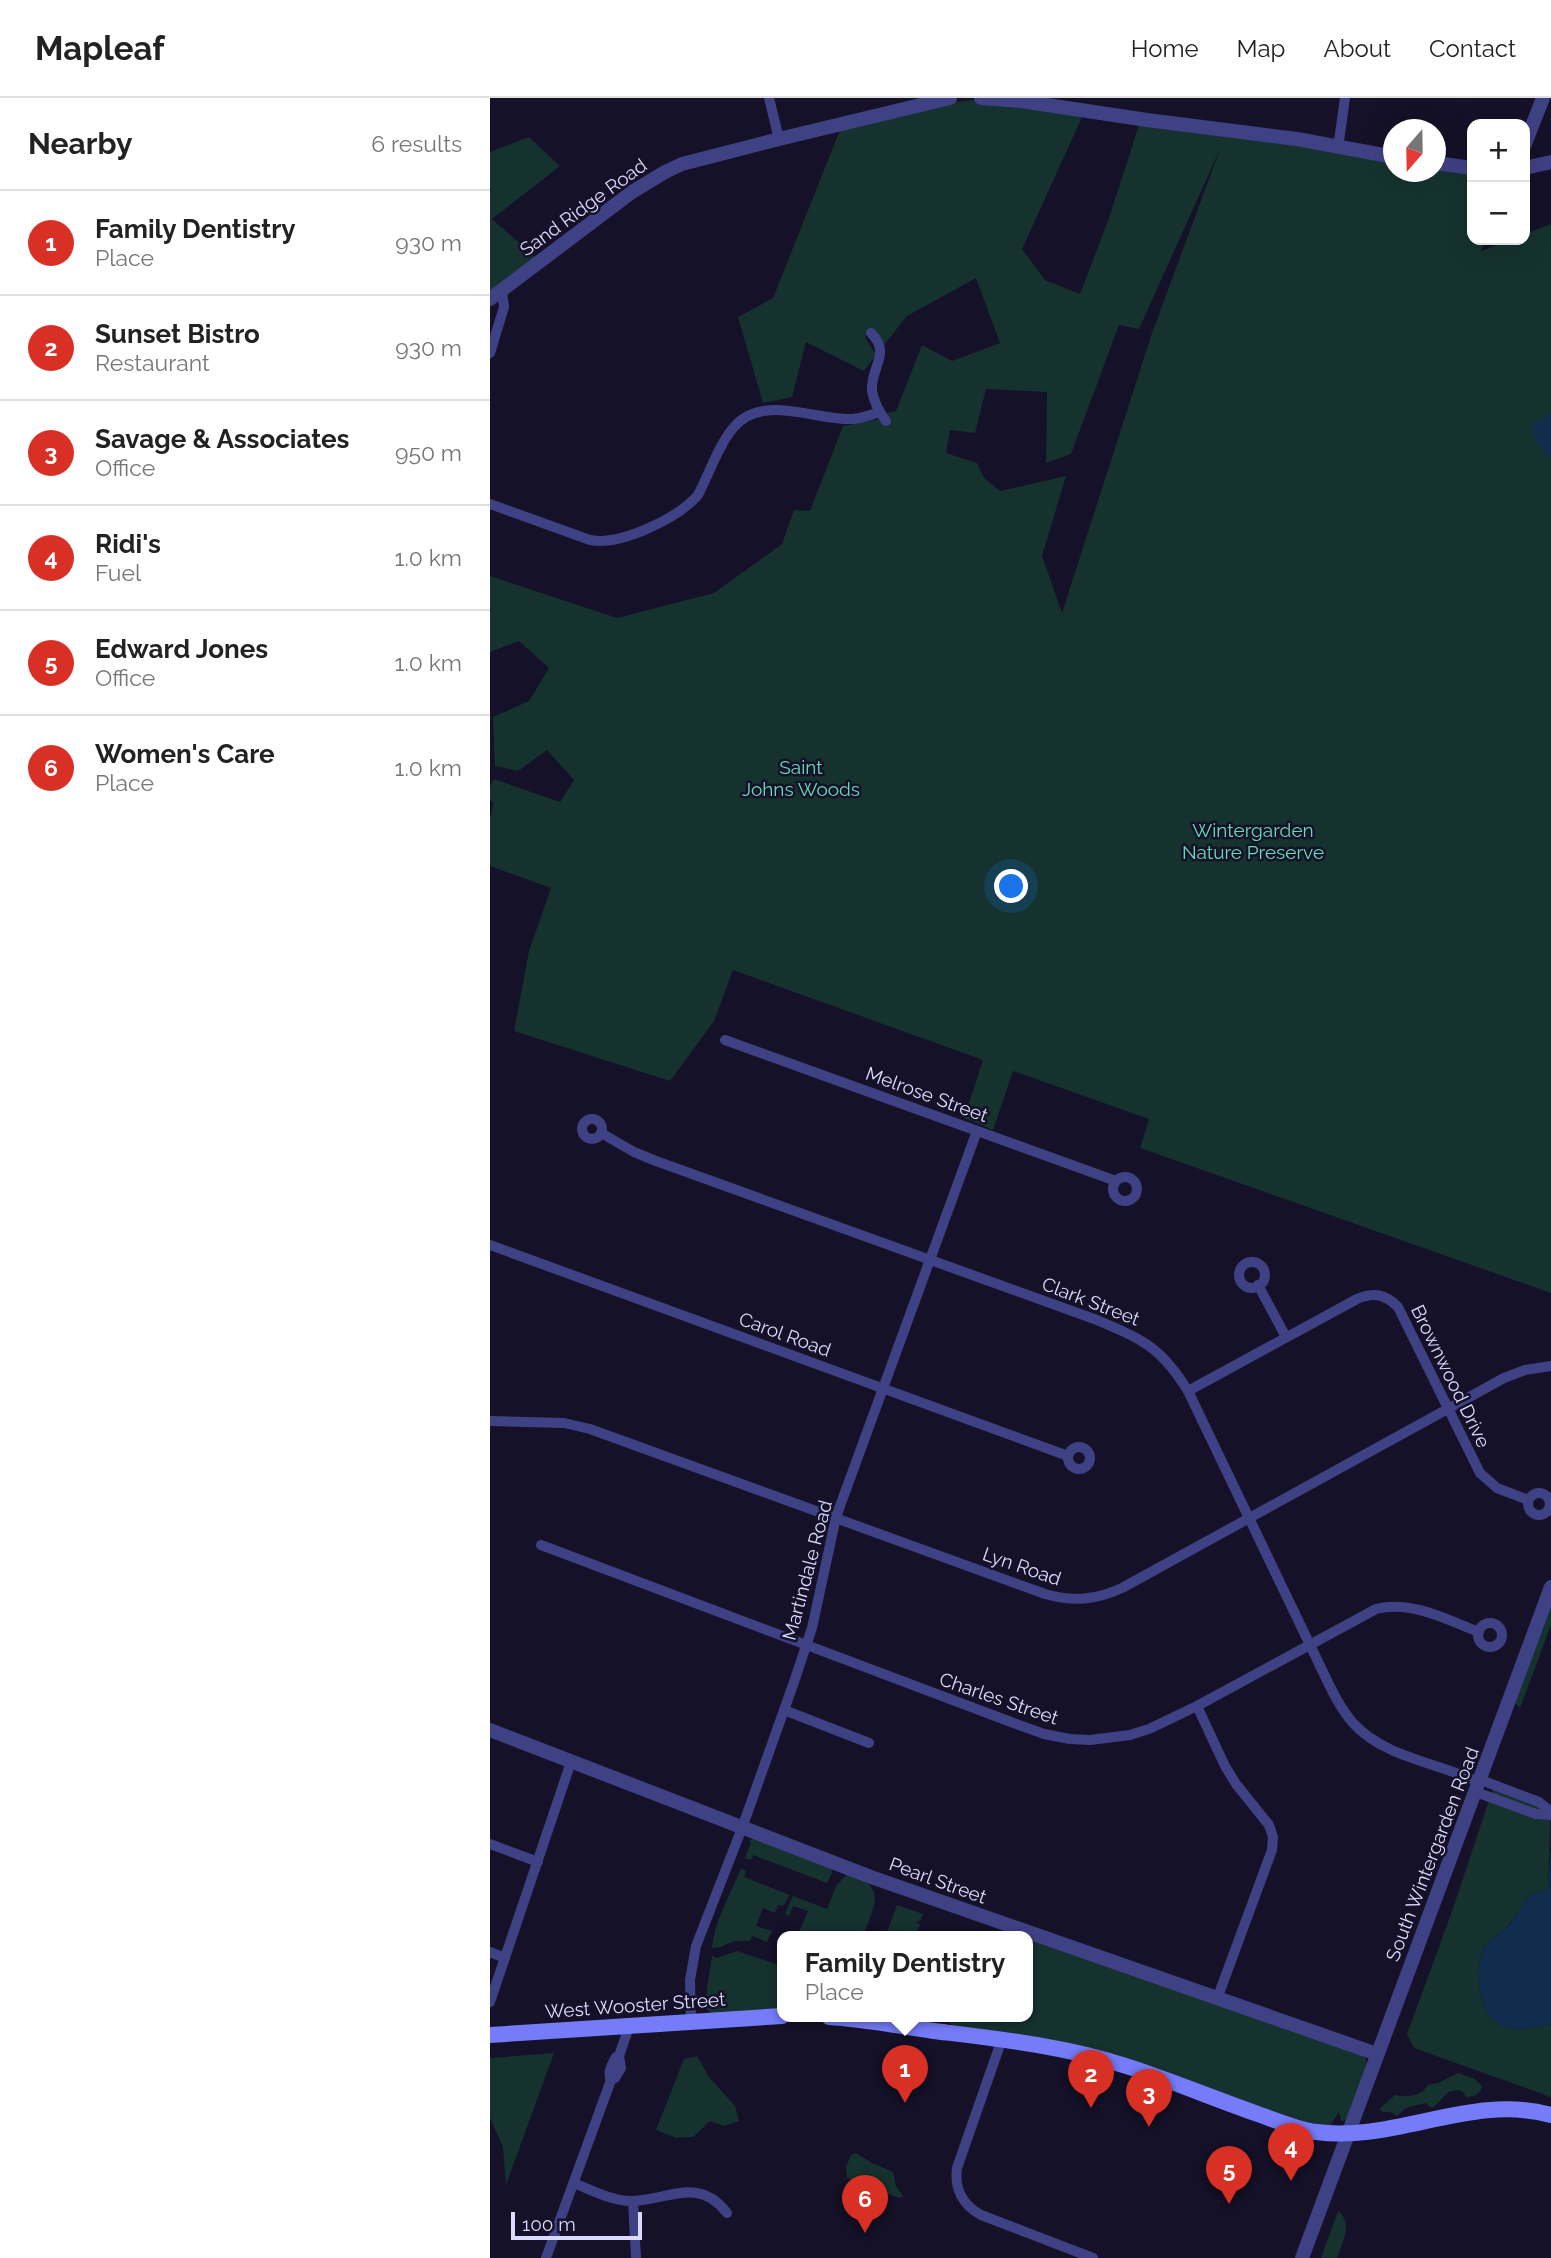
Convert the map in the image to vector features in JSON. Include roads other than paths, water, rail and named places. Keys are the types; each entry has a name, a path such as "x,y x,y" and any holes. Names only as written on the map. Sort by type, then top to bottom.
{"main road":[{"name":"West Wooster Street","path":"490,2035 777,2016"},
{"path":"868,2022 1002,2039 1100,2058 1312,2131 1348,2134 1402,2127 1486,2109 1506,2108 1545,2114"}],"street":[{"path":"769,98 779,139"},
{"name":"Sand Ridge Road","path":"490,299 632,192 664,172 701,158 950,98"},
{"path":"981,98 1021,101 1297,139 1383,155"},
{"path":"1338,148 1345,98"},
{"path":"1530,131 1543,98"},
{"path":"1530,168 1551,162"},
{"path":"1446,164 1467,167"},
{"path":"490,353 504,307 502,290"},
{"path":"490,504 590,540 604,542 632,535 692,502 729,434 739,422 751,414 784,411 852,419 883,417 872,387 881,348 871,333"},
{"name":"Melrose Street","path":"725,1040 1116,1181"},
{"name":"Martindale Road","path":"691,2021 690,1980 696,1946 785,1710 811,1628 836,1517 977,1131"},
{"name":"Clark Street","path":"601,1133 656,1161 929,1259 1130,1334 1147,1343 1166,1359 1188,1391 1335,1695 1362,1732 1402,1754 1479,1785 1539,1802 1551,1813"},
{"name":"Carol Road","path":"490,1245 1068,1456"},
{"path":"1258,1285 1286,1337"},
{"name":"Brownwood Drive","path":"1188,1391 1366,1295 1385,1297 1398,1307 1474,1464 1485,1478 1502,1490 1528,1500"},
{"name":"Lyn Road","path":"490,1421 577,1425 1045,1594 1084,1600 1110,1594 1504,1378 1551,1366"},
{"name":"Charles Street","path":"541,1545 1019,1726 1070,1739 1129,1735 1167,1722 1365,1613 1389,1606 1410,1607 1479,1632"},
{"name":"South Wintergarden Road","path":"1302,2258 1551,1587"},
{"path":"1197,1706 1225,1766 1269,1825 1273,1837 1272,1850 1217,1999"},
{"path":"785,1710 869,1743"},
{"name":"Pearl Street","path":"490,1730 871,1877 1024,1931"},
{"path":"490,2002 571,1762"},
{"path":"490,1844 538,1862"},
{"name":"Pearl Street","path":"1033,1934 1377,2054"},
{"path":"490,1952 505,1958"},
{"path":"546,2258 611,2080 610,2068 619,2056 629,2027"},
{"path":"1002,2039 961,2155 956,2174 960,2193 966,2203 981,2215 1093,2258"},
{"path":"574,2183 632,2201 687,2191 712,2199 726,2213"},
{"path":"632,2201 636,2256 649,2258"}],"water":[{"path":"1551,414 1551,458 1531,432 1533,423"},
{"path":"1551,1846 1551,2024 1508,2028 1495,2021 1483,2003 1479,1980 1481,1957 1486,1945 1511,1923 1529,1895 1548,1890"}],"place":[{"name":"Family Dentistry","path":"905,2103"},
{"name":"Sunset Bistro","path":"1091,2108"},
{"name":"Savage & Associates","path":"1149,2127"},
{"name":"Ridi's","path":"1291,2181"},
{"name":"Edward Jones","path":"1229,2204"},
{"name":"Women's Care","path":"865,2233"}],"park label":[{"name":"Saint Johns Woods","path":"801,778"},
{"name":"Wintergarden Nature Preserve","path":"1253,841"}]}
